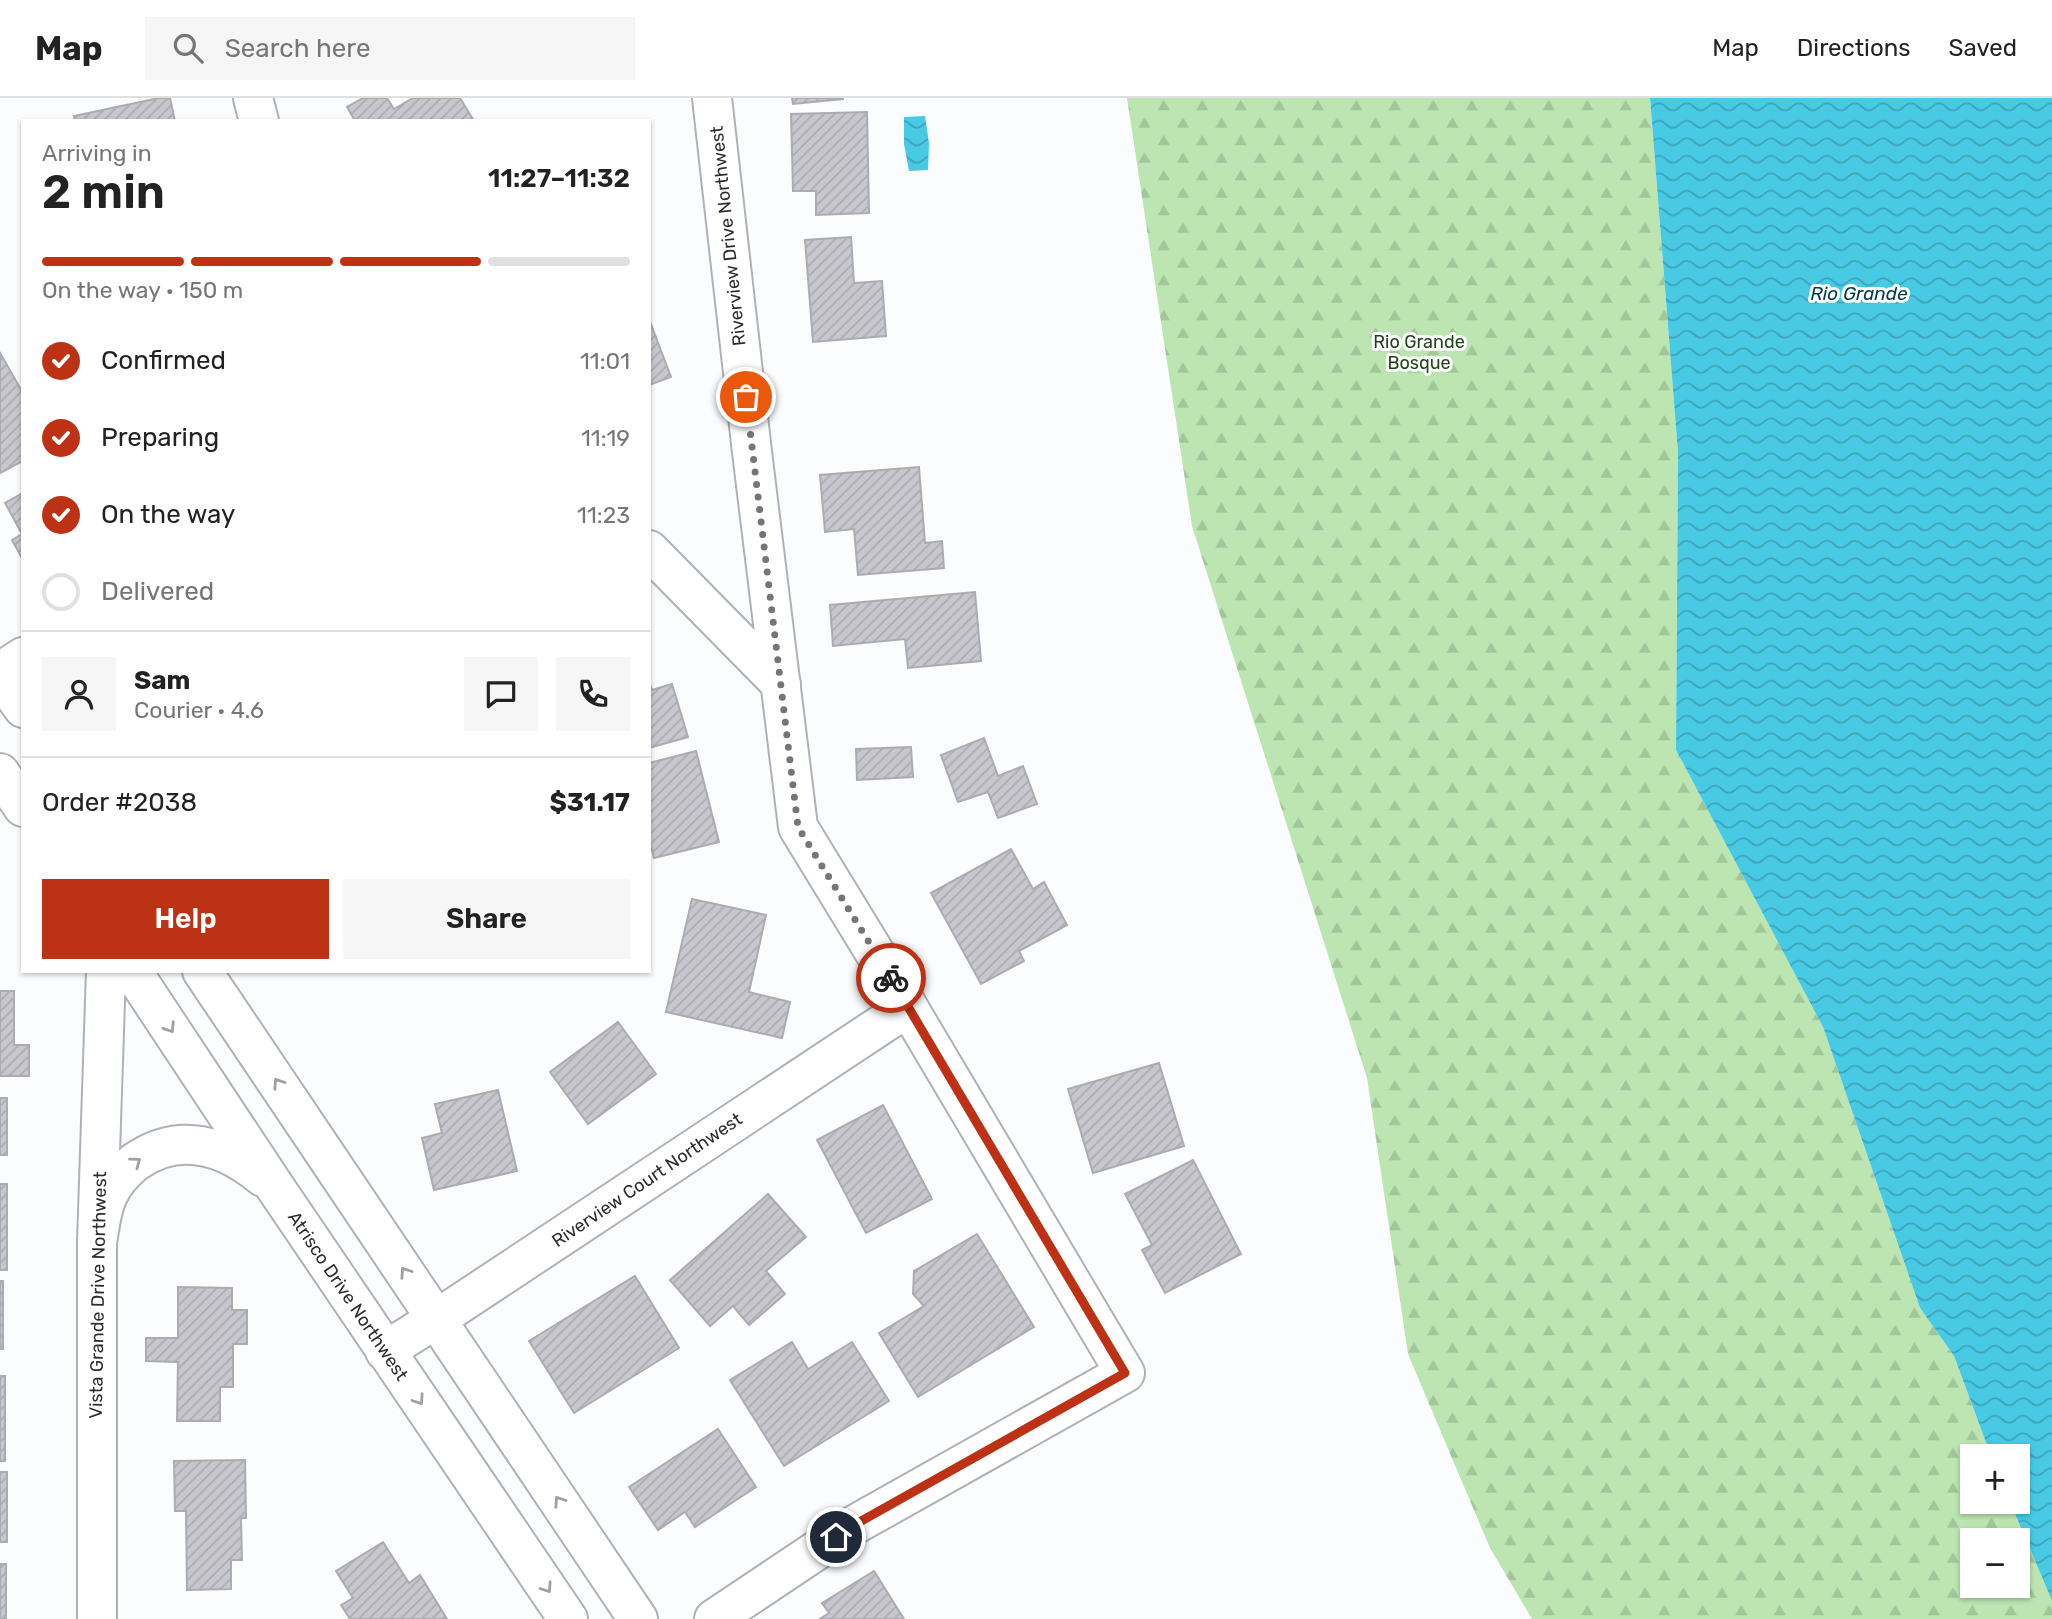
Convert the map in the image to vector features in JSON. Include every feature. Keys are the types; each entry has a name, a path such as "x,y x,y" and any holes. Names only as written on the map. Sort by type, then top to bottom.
{"street":[{"path":"254,98 259,119"},
{"name":"Riverview Drive Northwest","path":"712,98 798,827 1125,1373 856,1524 714,1619"},
{"path":"651,552 781,684"},
{"path":"21,658 0,674 21,705"},
{"path":"0,774 21,804"},
{"name":"Vista Grande Drive Northwest","path":"97,1619 97,1242 106,973"},
{"name":"Atrisco Drive Northwest","path":"133,973 275,1188 568,1619"},
{"path":"203,973 638,1619"},
{"name":"Riverview Court Northwest","path":"385,1351 908,1007"},
{"path":"97,1242 102,1210 116,1182 128,1168 148,1153 170,1145 194,1144 214,1149 235,1158 275,1188"}],"green space":[{"name":"Rio Grande Bosque","path":"1127,98 1650,98 1678,453 1676,750 1823,1027 1920,1308 1954,1356 1987,1444 1960,1444 1960,1514 2015,1514 2021,1528 1960,1528 1960,1598 2030,1598 2030,1549 2052,1601 2052,1619 1532,1619 1490,1548 1408,1354 1367,1078 1192,526"}],"water":[{"name":"Rio Grande","path":"1650,98 2052,98 2052,1601 2030,1549 2030,1528 2021,1528 2015,1514 2030,1514 2030,1444 1987,1444 1954,1356 1920,1308 1823,1027 1676,750 1678,453"},
{"path":"925,116 929,143 928,170 909,171 904,144 904,117"}],"building":[{"path":"170,98 175,119 75,119 74,116"},
{"path":"363,98 387,98 394,109 413,98 460,98 473,119 354,119 347,107"},
{"path":"792,98 843,98 843,99 793,104"},
{"path":"867,112 869,213 816,215 816,191 793,191 791,114"},
{"path":"851,237 854,283 882,281 886,336 813,342 805,240"},
{"path":"651,324 671,377 651,384"},
{"path":"0,353 21,390 21,462 0,473"},
{"path":"919,467 925,543 942,541 944,568 858,575 854,529 825,532 820,475"},
{"path":"21,494 21,532 5,503"},
{"path":"21,535 21,556 12,540"},
{"path":"975,592 981,661 908,668 905,639 833,646 830,605"},
{"path":"672,684 688,737 651,747 651,687 652,690"},
{"path":"984,738 998,776 1023,766 1037,804 998,818 988,792 958,802 941,755"},
{"path":"911,747 913,777 857,780 856,749"},
{"path":"696,751 719,842 654,858 651,846 651,762"},
{"path":"1011,849 1033,889 1044,882 1067,925 1019,951 1024,961 981,984 931,893"},
{"path":"692,899 766,915 749,992 790,1002 782,1038 666,1012"},
{"path":"0,991 14,991 14,1045 29,1045 29,1076 0,1076"},
{"path":"618,1022 656,1074 588,1124 550,1072"},
{"path":"1159,1063 1184,1146 1093,1173 1068,1089"},
{"path":"498,1090 517,1171 434,1190 422,1138 442,1133 435,1104"},
{"path":"0,1098 7,1098 7,1155 0,1155"},
{"path":"883,1105 932,1199 866,1233 817,1140"},
{"path":"1193,1160 1241,1254 1165,1293 1142,1250 1152,1245 1125,1194"},
{"path":"0,1184 7,1184 7,1270 0,1270"},
{"path":"768,1194 806,1237 766,1271 785,1294 749,1325 733,1306 710,1326 670,1280"},
{"path":"977,1234 1034,1327 918,1397 879,1333 924,1306 913,1294 914,1271"},
{"path":"635,1276 679,1348 574,1413 529,1341"},
{"path":"0,1281 3,1281 3,1349 0,1349"},
{"path":"178,1287 232,1288 232,1310 247,1310 247,1344 233,1344 233,1387 220,1387 220,1421 177,1421 178,1362 146,1361 146,1338 178,1338"},
{"path":"792,1342 808,1369 852,1342 889,1401 784,1466 730,1380"},
{"path":"0,1376 5,1376 5,1461 0,1461"},
{"path":"718,1429 756,1487 695,1527 685,1512 658,1530 629,1487"},
{"path":"245,1460 246,1518 241,1518 242,1560 231,1560 231,1589 187,1590 186,1511 175,1511 174,1461"},
{"path":"0,1472 7,1472 7,1542 0,1542"},
{"path":"383,1542 409,1583 420,1575 447,1619 350,1619 341,1605 353,1598 336,1571"},
{"path":"0,1564 6,1564 6,1619 0,1619"},
{"path":"874,1571 904,1619 820,1619 829,1613 822,1603"}],"way so far":[{"path":"746,397 798,827 891,978"}],"route":[{"path":"836,1537 1125,1373 891,978"}]}
